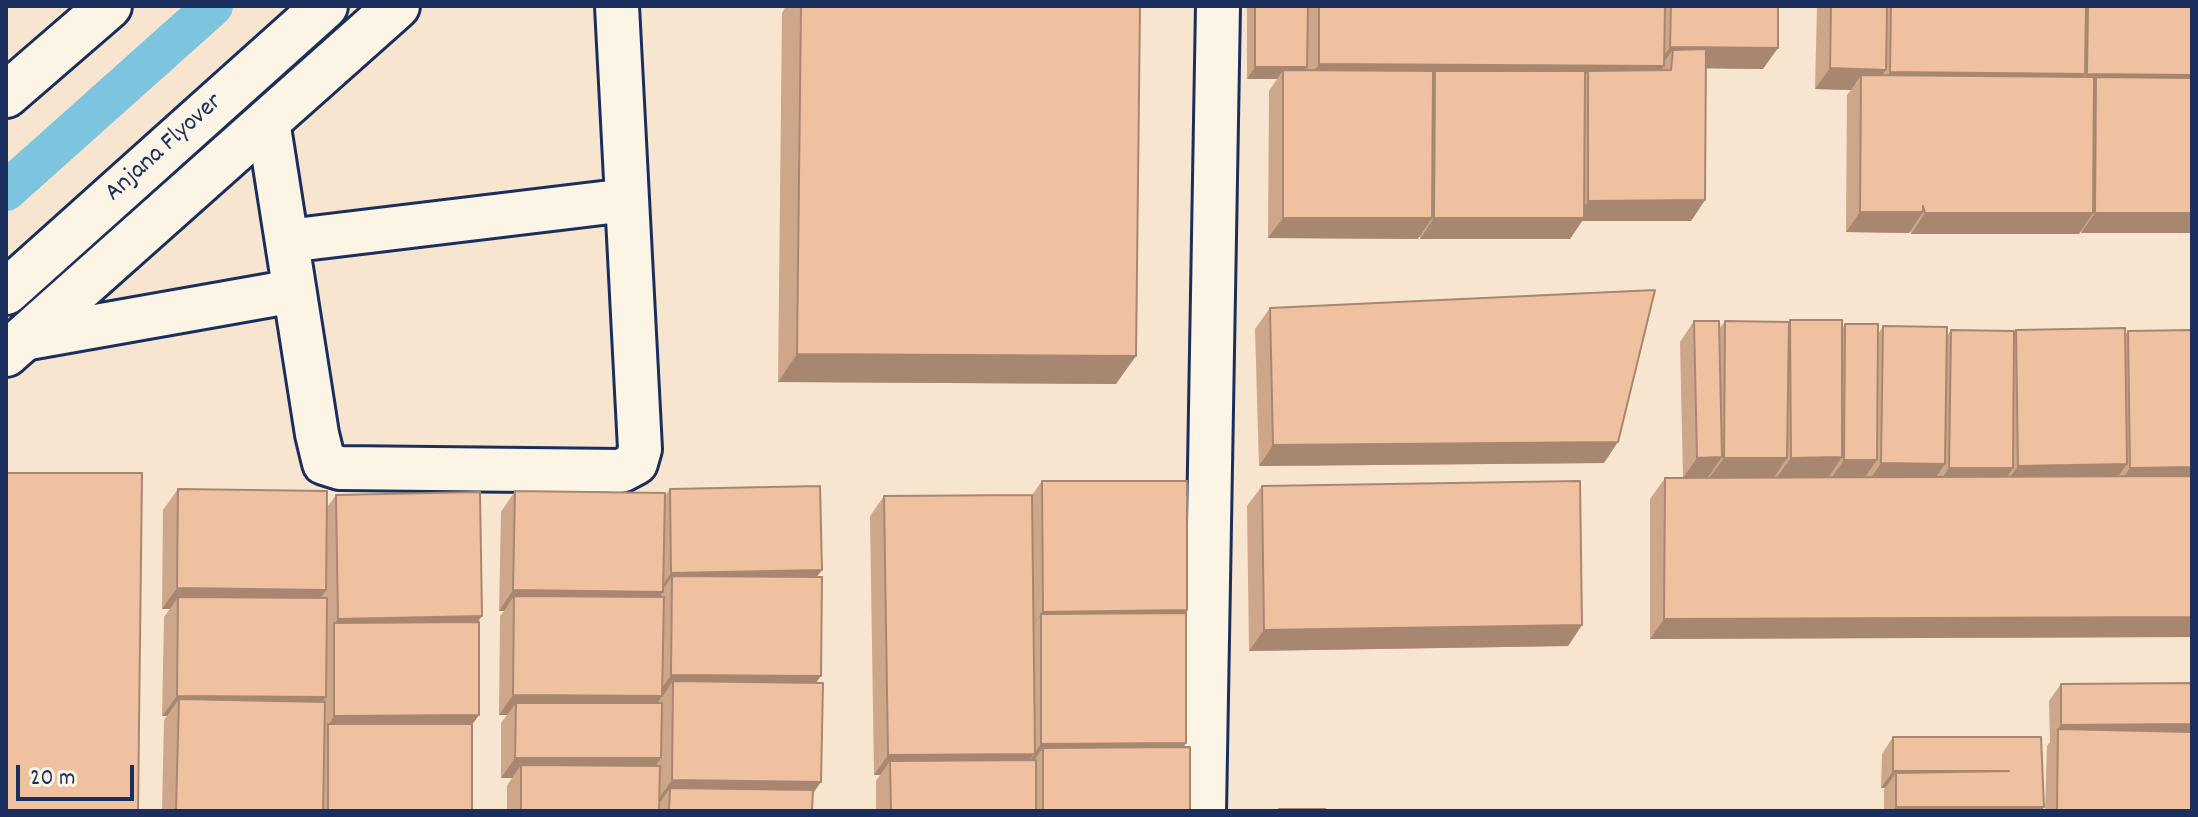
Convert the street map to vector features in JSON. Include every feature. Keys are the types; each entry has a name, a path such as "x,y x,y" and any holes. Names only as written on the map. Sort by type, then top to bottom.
{"main road":[{"path":"6,95 109,6"},
{"name":"Anjana Flyover","path":"6,292 325,6"},
{"path":"15,346 397,6"}],"street":[{"path":"268,121 324,463 340,468 621,471 636,463 640,449 617,6"},
{"path":"1204,811 1218,6"},
{"path":"287,241 627,200"},
{"path":"15,346 294,291"}],"building":[{"path":"801,6 1140,6 1136,356 797,354"},
{"path":"1255,6 1308,6 1307,67 1255,67"},
{"path":"1319,6 1665,6 1664,66 1319,64"},
{"path":"1671,6 1778,6 1778,48 1670,47"},
{"path":"1831,6 1887,6 1886,70 1830,68"},
{"path":"1891,6 2086,6 2085,74 1890,72"},
{"path":"2088,6 2192,6 2192,75 2087,74"},
{"path":"1706,49 1705,200 1588,201 1588,71 1671,70 1673,50"},
{"path":"1283,70 1433,71 1432,218 1283,218"},
{"path":"1435,71 1585,71 1584,218 1434,218"},
{"path":"1861,75 2094,77 2093,213 1925,213 1923,206 1923,212 1860,212"},
{"path":"2096,77 2192,78 2192,213 2095,213"},
{"path":"1655,290 1618,442 1273,445 1270,308"},
{"path":"1790,320 1842,320 1842,457 1791,458"},
{"path":"1694,321 1719,321 1722,457 1697,458"},
{"path":"1725,321 1789,322 1787,458 1724,458"},
{"path":"1845,324 1878,324 1877,460 1844,460"},
{"path":"1883,326 1947,327 1945,464 1881,463"},
{"path":"2125,328 2127,464 2018,466 2016,330"},
{"path":"1951,330 2014,331 2013,468 1949,468"},
{"path":"2192,330 2192,467 2130,468 2128,331"},
{"path":"6,473 142,473 138,811 6,811"},
{"path":"2192,476 2192,617 1664,619 1665,478"},
{"path":"1042,481 1187,481 1187,610 1043,612"},
{"path":"1580,481 1582,625 1264,630 1262,486"},
{"path":"820,486 822,570 671,573 670,489"},
{"path":"178,489 327,491 326,590 177,588"},
{"path":"515,491 665,493 663,592 513,590"},
{"path":"480,492 482,616 338,619 336,495"},
{"path":"1032,495 1035,754 888,755 884,496"},
{"path":"672,576 822,577 821,676 671,675"},
{"path":"514,596 664,597 662,696 513,695"},
{"path":"178,597 327,598 326,697 177,696"},
{"path":"1186,613 1186,743 1041,744 1041,614"},
{"path":"479,622 479,715 334,716 334,623"},
{"path":"673,681 823,683 821,782 672,780"},
{"path":"2192,683 2192,724 2061,725 2061,684"},
{"path":"179,699 325,702 323,811 176,811"},
{"path":"516,703 662,703 661,758 515,758"},
{"path":"328,724 472,724 472,811 328,811"},
{"path":"2058,729 2192,732 2192,811 2057,811"},
{"path":"1893,737 2041,737 2044,807 1896,807 1896,773 2009,771 1893,771"},
{"path":"1190,747 1190,811 1043,811 1043,748"},
{"path":"1036,760 1036,811 891,811 890,761"},
{"path":"521,765 660,766 659,811 521,811"},
{"path":"670,788 813,790 812,811 669,811"},
{"path":"1325,809 1325,811 1279,811"},
{"path":"2042,809 2042,811 1894,811"}],"waterway":[{"path":"6,191 213,6"}]}
